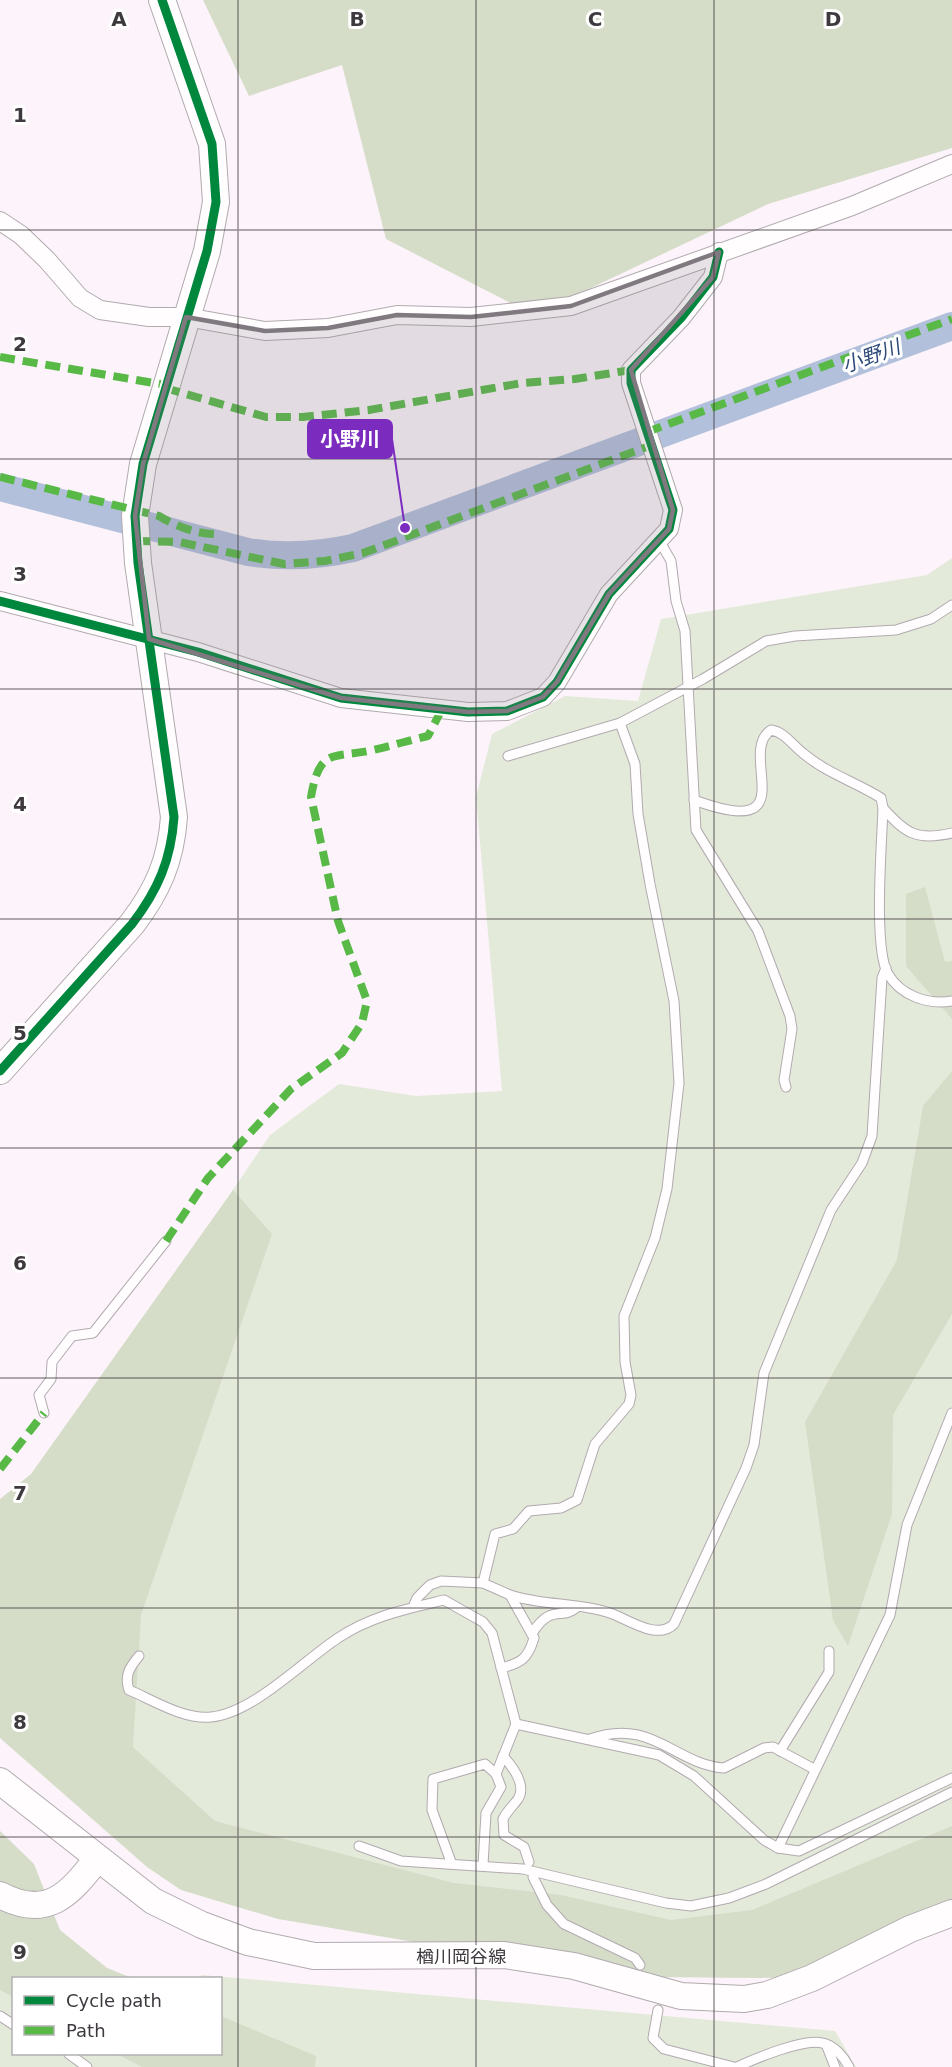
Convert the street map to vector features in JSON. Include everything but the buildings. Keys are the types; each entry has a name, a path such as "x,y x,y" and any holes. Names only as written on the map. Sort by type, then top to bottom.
{"street":[{"path":"0,1071 132,924 152,898 164,872 172,844 174,818 134,523 143,464 207,251 216,202 212,144 162,0"},
{"path":"0,221 21,235 47,260 80,298 100,310 149,316 186,317 265,331 328,328 397,315 471,317 560,308 610,294 719,252 852,206 952,164"},
{"path":"0,601 149,639 341,698 468,712 507,711 543,697 557,682 609,594 669,529 673,510 631,383 631,370 681,318 713,277 719,252"},
{"name":"楢川岡谷線","path":"0,1781 153,1901 177,1914 225,1934 281,1950 339,1958 478,1955 522,1957 574,1966 681,1996 744,1999 767,1995 812,1978 910,1929 952,1913"},
{"path":"0,1895 26,1906 43,1905 69,1892 97,1859"}],"lane":[{"path":"659,540 671,561 676,602 685,631 696,830 758,931 790,1016 792,1029 784,1080 786,1087"},
{"path":"508,756 620,723 688,687 766,641 795,636 896,630 931,619 952,605"},
{"path":"483,1583 495,1534 513,1529 529,1511 561,1508 577,1500 595,1444 629,1404 631,1395 625,1362 624,1316 655,1238 667,1189 679,1083 674,1001 638,814 635,764 620,723"},
{"path":"694,800 724,811 746,812 758,803 763,794 761,768 763,739 771,730 780,731 804,754 828,771 881,798 884,808 880,951 888,974 908,993 927,1002 952,1002"},
{"path":"884,808 901,828 913,835 935,837 952,833"},
{"path":"413,1607 417,1598 430,1586 441,1581 483,1583 533,1603 600,1610 657,1631 669,1629 674,1624 754,1445 764,1373 831,1210 862,1163 872,1137 882,978 886,968"},
{"path":"44,1413 39,1395 51,1379 52,1362 72,1336 93,1334 166,1241"},
{"path":"778,1848 890,1615 907,1525 952,1413"},
{"path":"501,1668 517,1665 529,1656 534,1638 510,1595"},
{"path":"140,1656 129,1669 126,1680 129,1690 194,1717 211,1718 240,1708 339,1637 370,1620 380,1615 444,1599 483,1622 492,1633 516,1724 496,1774"},
{"path":"532,1632 545,1617 553,1613 570,1612 577,1607"},
{"path":"780,1750 829,1672 829,1651"},
{"path":"516,1724 659,1755 694,1776 764,1840 778,1848 799,1851 952,1778"},
{"path":"590,1739 606,1733 647,1737 700,1761 724,1768 764,1748 773,1747 814,1769"},
{"path":"503,1756 515,1770 521,1789 519,1798 503,1819 504,1835 524,1848 529,1862"},
{"path":"451,1862 432,1810 433,1779 484,1764 496,1774 501,1787 486,1813 483,1865"},
{"path":"359,1846 401,1861 451,1862 523,1869 666,1903 692,1906 729,1898 766,1884 952,1792"},
{"path":"533,1878 547,1905 564,1924 635,1958 640,1965"},
{"path":"658,2010 653,2038 664,2049 735,2067 811,2043 826,2044 834,2049 849,2067"},
{"path":"826,2044 835,2067"},
{"path":"70,2055 87,2067"}],"highlighted area":[{"path":"719,252 713,277 631,370 673,510 669,529 609,594 557,682 543,697 507,711 468,712 341,698 149,639 135,516 143,464 186,317 265,331 328,328 397,315 471,317 571,306"}],"green space":[{"path":"203,0 952,0 952,148 768,204 534,315 386,239 342,65 249,96"},
{"path":"952,558 952,1858 717,1943 256,1884 28,1713 165,1291 270,1135 339,1084 416,1096 502,1091 476,797 492,734 565,696 638,701 661,619 927,575"},
{"path":"925,887 945,962 952,961 952,1019 906,966 906,894"},
{"path":"952,1071 952,1314 893,1415 892,1514 848,1646 833,1620 805,1422 897,1260 923,1106"},
{"path":"233,1190 272,1234 141,1615 133,1747 215,1821 454,1883 561,1895 671,1920 752,1910 952,1826 952,1926 781,1978 645,1977 491,1955 278,1919 181,1890 147,1867 0,1738 0,1499 31,1474"},
{"path":"0,1831 34,1864 60,1930 107,1968 130,1977 12,1977 12,1996 0,1990"},
{"path":"0,1922 14,1977 12,2055 222,2055 222,1977 201,1977 202,1975 835,2031 856,2067 0,2067"},
{"path":"222,2016 316,2056 315,2067 142,2067 119,2055 222,2055"}],"waterway":[{"name":"小野川","path":"0,487 248,552 288,555 340,551 952,326"}],"marked path":[{"path":"647,432 952,319"},
{"path":"0,357 166,385"},
{"path":"165,388 266,417 303,417 369,410 522,383 575,379 631,370"},
{"path":"135,541 179,542 284,564 325,561 363,553 652,445"},
{"path":"0,477 159,516 186,529 215,534"},
{"path":"166,1241 208,1178 291,1089 342,1053 362,1023 367,1001 338,921 311,797 319,769 324,762 338,755 373,750 428,736 442,709"},
{"path":"0,1469 44,1413"}],"cycle path":[{"path":"0,1071 132,924 156,887 170,847 174,817 138,563 135,516 143,464 207,251 216,202 212,144 162,0"},
{"path":"0,601 198,652 341,698 468,712 507,711 543,697 557,682 609,594 669,529 673,510 631,383 631,370 681,318 713,277 719,252"}],"place":[{"name":"小野川","path":"405,528"}]}
